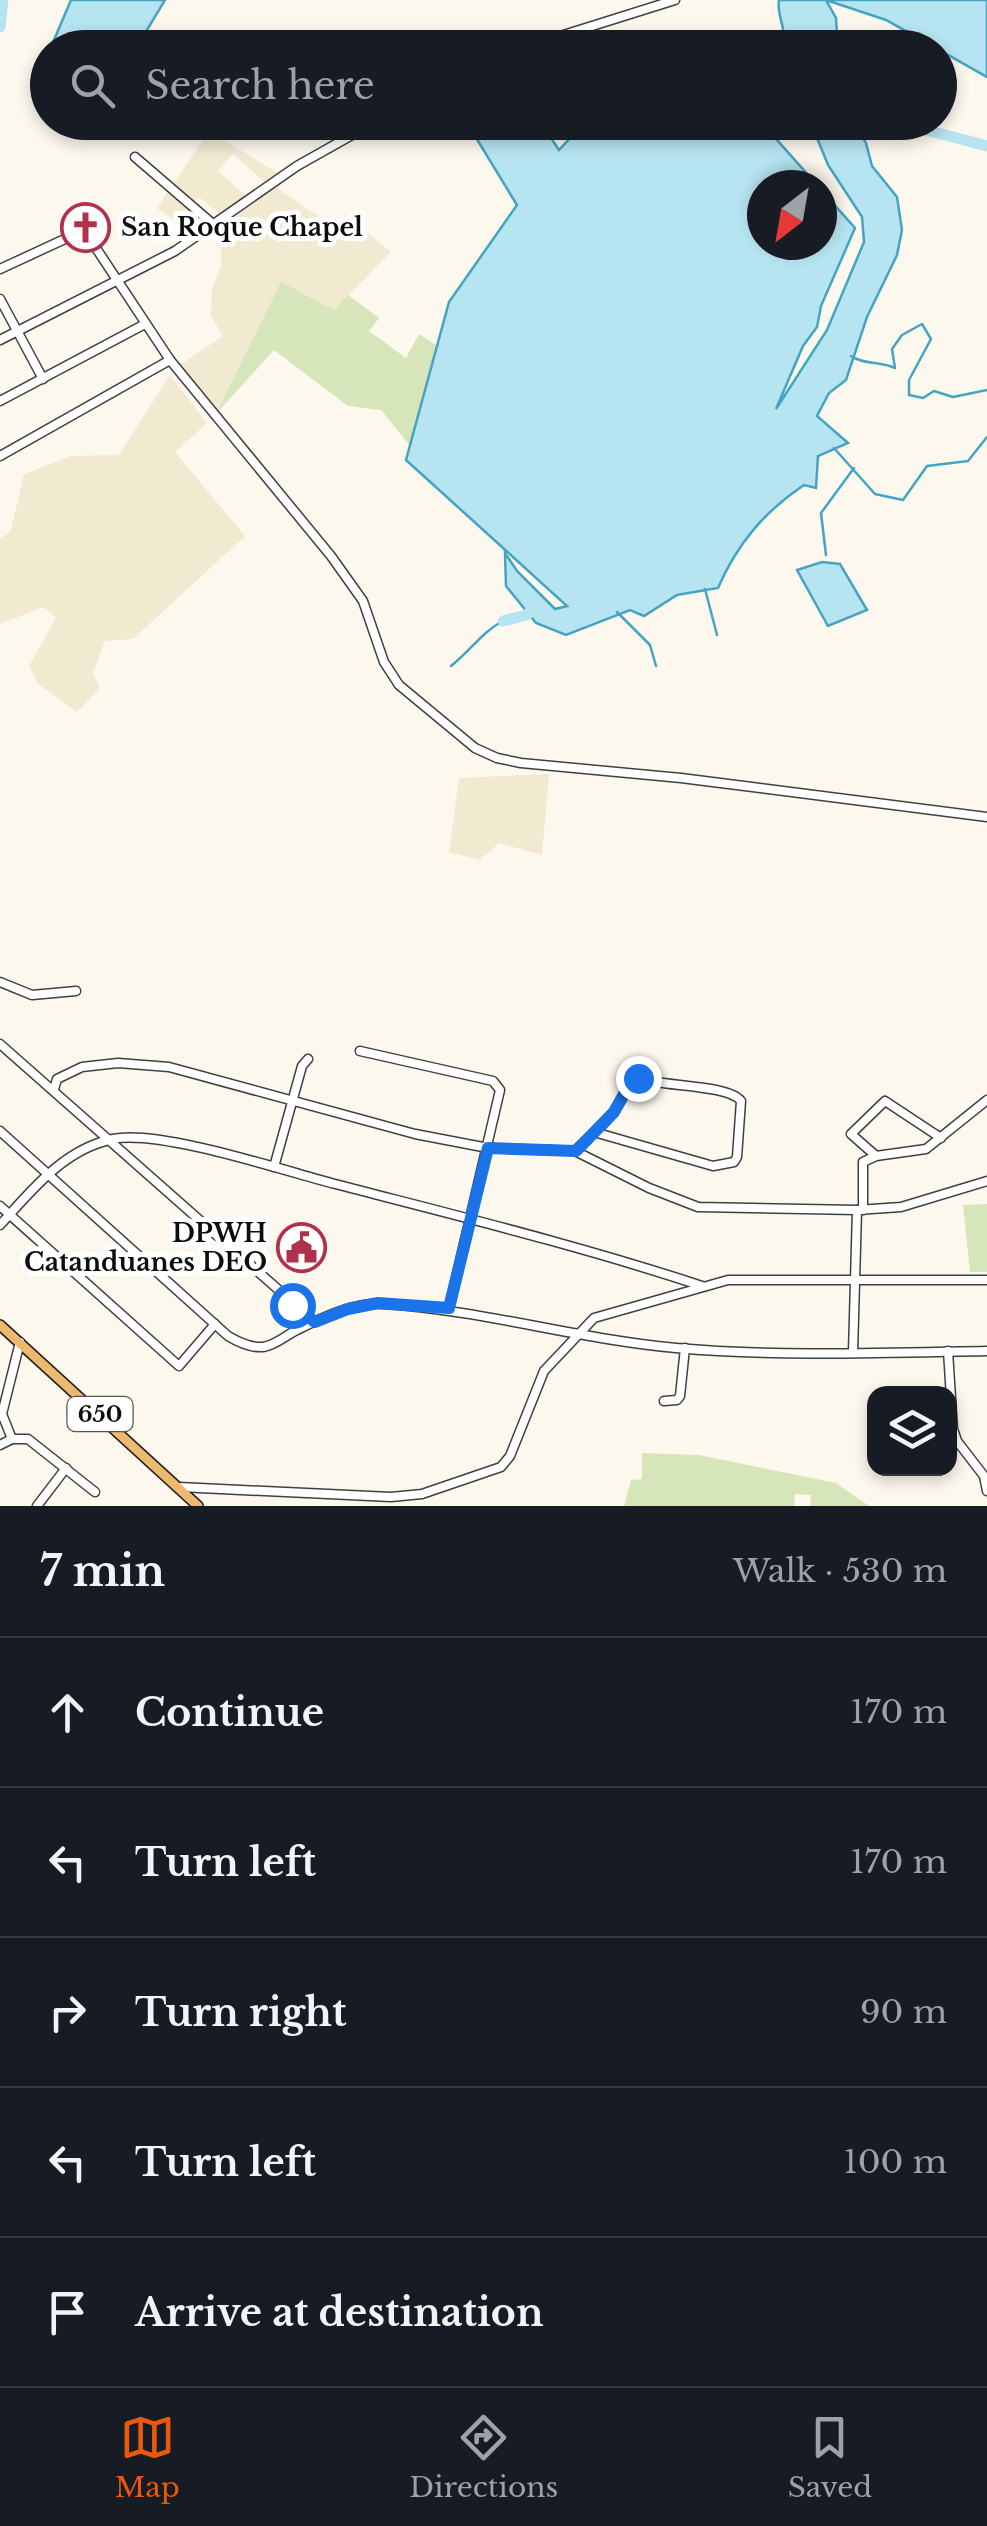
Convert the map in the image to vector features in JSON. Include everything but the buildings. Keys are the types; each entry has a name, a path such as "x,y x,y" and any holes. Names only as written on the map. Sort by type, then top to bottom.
{"main road":[{"name":"650","path":"0,1326 198,1506"}],"street":[{"path":"579,30 675,0"},
{"path":"0,340 118,282 214,225 297,166 343,140"},
{"path":"135,157 214,225"},
{"path":"0,269 80,232 88,236 170,360 332,556 363,602 384,662 399,685 475,748 521,763 681,778 987,817"},
{"path":"0,299 44,380"},
{"path":"0,401 145,324"},
{"path":"0,456 170,360"},
{"path":"0,982 32,994 76,992"},
{"path":"0,1044 315,1322"},
{"path":"360,1051 494,1081 500,1090 449,1308"},
{"path":"274,1167 302,1066 308,1059"},
{"path":"54,1089 56,1079 82,1067 118,1063 170,1066 415,1134 488,1148 576,1151 698,1207 860,1210 901,1206 987,1181"},
{"path":"576,1151 594,1132 614,1112 629,1085 638,1078 668,1086 725,1091 736,1094 741,1101 738,1157 734,1162 714,1166 594,1132"},
{"path":"852,1353 864,1162 876,1156 926,1150 987,1100"},
{"path":"876,1156 851,1134 885,1101 940,1138"},
{"path":"0,1131 215,1324 236,1341 262,1347 348,1309 378,1303 449,1308 578,1334 684,1348 852,1353 987,1350"},
{"path":"0,1225 70,1156 122,1137 157,1140 472,1219 702,1286"},
{"path":"0,1206 179,1366 215,1324"},
{"path":"179,1487 391,1497 422,1494 500,1467 510,1456 544,1371 594,1318 739,1279 987,1280"},
{"path":"12,1439 2,1414 20,1342"},
{"path":"664,1401 680,1396 684,1348"},
{"path":"948,1351 957,1441 984,1476 987,1491"},
{"path":"0,1445 28,1438 95,1492"},
{"path":"37,1506 66,1468"},
{"path":"358,1494 358,1506"}],"shaded area":[{"path":"203,140 224,140 279,174 266,183 233,154 218,171 246,196 221,215 199,197 192,204 211,222 206,225 188,212 177,222 157,208"},
{"path":"274,186 351,239 363,229 391,252 334,310 281,283 216,414 180,365 223,336 211,316 212,289 221,267 221,226"},
{"path":"170,375 207,423 175,452 245,536 133,639 105,641 93,673 100,688 77,712 38,684 29,666 56,618 43,607 0,624 0,539 11,530 24,474 71,456 119,455"},
{"path":"549,774 542,855 499,843 480,860 449,852 459,778"}],"green space":[{"path":"281,282 334,310 348,295 379,318 369,331 406,358 419,334 439,347 411,447 381,410 348,406 274,350 216,414"},
{"path":"987,1204 987,1272 970,1272 963,1205"},
{"path":"642,1453 699,1455 836,1483 869,1506 810,1506 811,1495 795,1494 794,1506 624,1506 631,1480 642,1479"}],"water":[{"path":"71,0 165,0 147,30 58,30"},
{"path":"779,0 826,0 836,18 837,30 783,30"},
{"path":"826,0 987,0 987,77 957,60 957,30 904,30"},
{"path":"477,140 552,140 559,150 568,140 777,140 804,170 747,170 747,260 837,260 837,208 855,228 821,306 817,327 803,346 776,409 827,330 864,242 862,217 837,179 837,170 828,165 818,140 864,140 872,166 897,197 902,230 897,255 867,317 846,380 829,393 817,416 848,443 818,456 816,488 804,485 764,518 743,543 718,588 677,595 644,616 630,610 566,635 536,623 506,586 505,553 517,571 555,609 567,606 406,460 449,302 517,205"},
{"path":"822,562 840,564 867,610 828,626 797,570"}],"waterway":[{"path":"0,27 3,0"},
{"path":"957,138 987,146"},
{"path":"851,356 895,368 892,349 902,335 922,324 931,339 909,380 909,395 923,398 934,391 953,397 987,390"},
{"path":"834,448 875,494 903,500 927,466 968,461 987,437"},
{"path":"826,555 821,513 854,468"},
{"path":"705,589 717,635"},
{"path":"503,621 527,615 532,609 540,611"},
{"path":"617,612 650,645 656,666"},
{"path":"451,666 503,621"}],"place":[{"name":"San Roque Chapel","path":"86,227"},
{"name":"DPWH Catanduanes DEO","path":"302,1247"}],"route":[{"path":"292,1305 315,1322 378,1303 449,1308 488,1148 576,1151 614,1112 629,1085 638,1078"}]}
